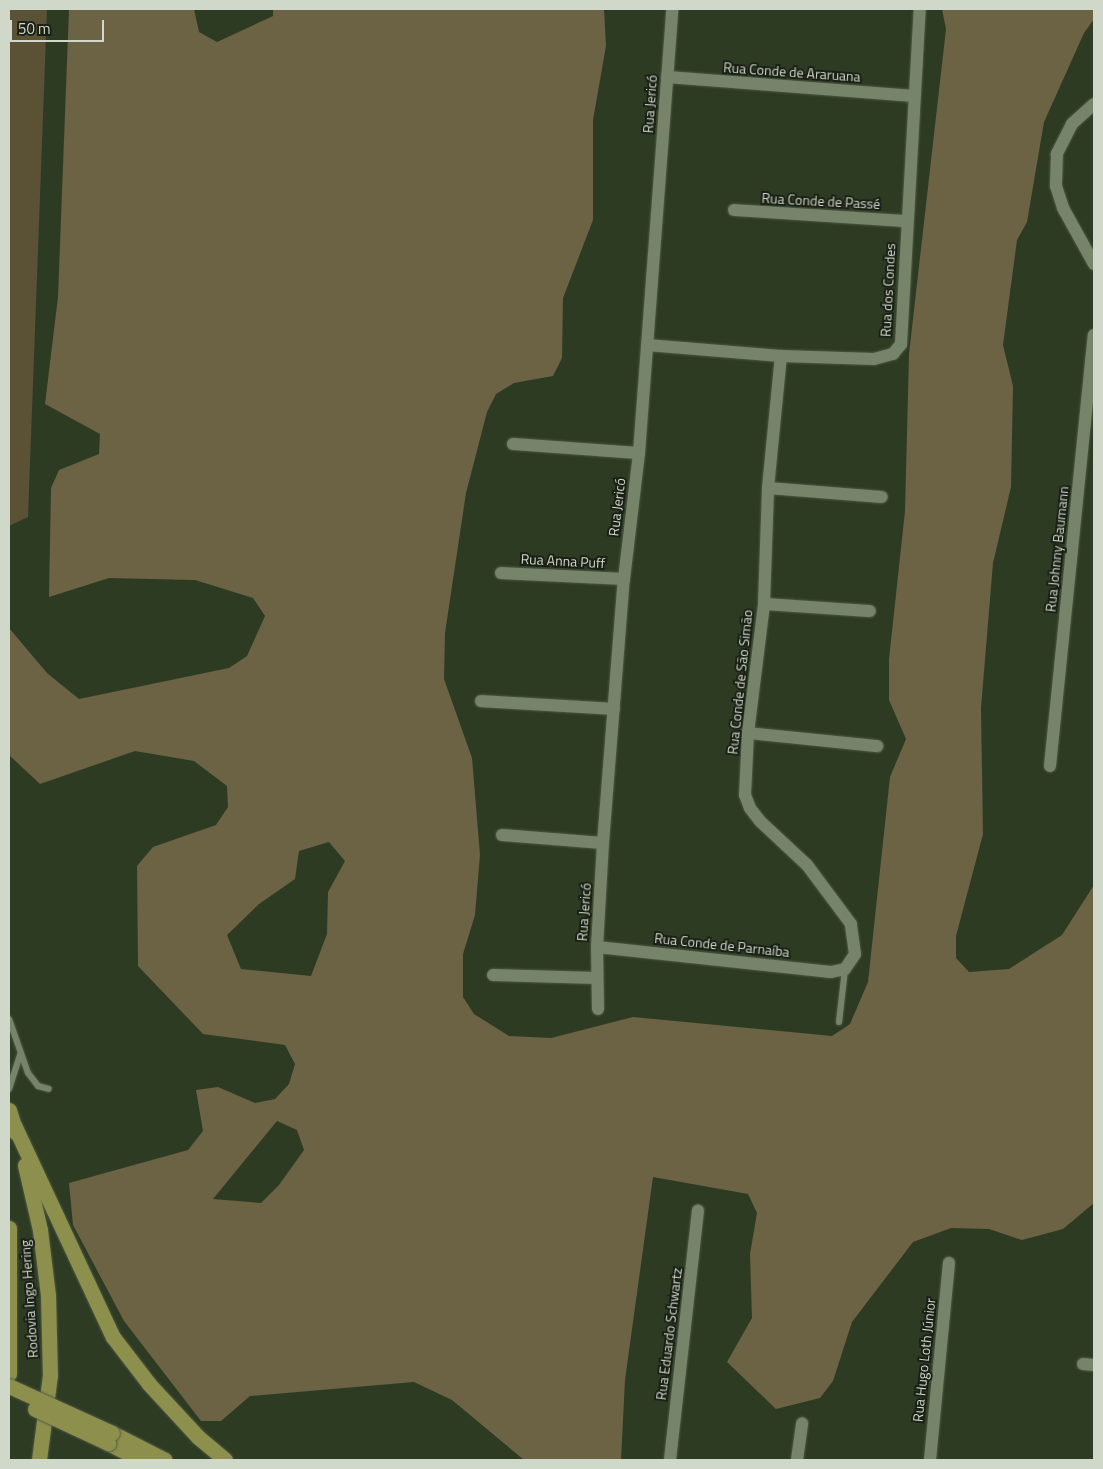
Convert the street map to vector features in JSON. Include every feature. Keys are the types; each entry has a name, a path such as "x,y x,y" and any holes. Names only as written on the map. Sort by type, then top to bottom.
{"highway":[{"name":"Rodovia Ingo Hering","path":"9,1110 33,1193 48,1295 50,1375 39,1460"},
{"path":"14,1125 113,1337 149,1384 198,1437 225,1460"},
{"name":"Rodovia Ingo Hering","path":"9,1228 9,1368"},
{"path":"9,1386 110,1438 141,1460"},
{"path":"9,1397 165,1460"}],"street":[{"name":"Rua Jericó","path":"598,1010 597,947 604,843 624,579 639,453 672,9"},
{"name":"Rua dos Condes","path":"647,345 781,356 874,359 893,354 901,344 906,221 920,9"},
{"name":"Rua Conde de Araruana","path":"667,77 914,96"},
{"path":"1094,104 1072,124 1057,154 1056,186 1063,208 1094,264"},
{"name":"Rua Conde de Passé","path":"734,210 906,221"},
{"name":"Rua Johnny Baumann","path":"1050,766 1094,335"},
{"name":"Rua Conde de São Simão","path":"781,356 768,488 764,604 748,733 745,795 750,808 807,865 851,924 855,954 845,969"},
{"path":"513,444 639,453"},
{"path":"768,488 882,497"},
{"name":"Rua Anna Puff","path":"501,573 624,579"},
{"path":"764,604 870,611"},
{"path":"481,701 614,709"},
{"path":"748,733 878,746"},
{"path":"502,835 604,843"},
{"name":"Rua Conde de Parnaíba","path":"597,947 831,972 845,969"},
{"path":"493,975 596,978"},
{"name":"Rua Eduardo Schwartz","path":"670,1460 698,1211"},
{"name":"Rua Hugo Loth Júnior","path":"930,1460 948,1264"},
{"path":"797,1460 802,1423"}],"lane":[{"path":"839,1022 845,969"},
{"path":"9,1020 20,1056 38,1086 49,1088"},
{"path":"9,1089 20,1056"}],"shaded area":[{"path":"9,9 47,9 28,517 9,526"},
{"path":"69,9 194,9 199,32 217,42 273,16 273,9 604,9 606,46 593,120 593,220 563,298 562,358 553,376 514,383 496,394 487,412 466,493 445,633 444,679 472,758 480,855 475,915 463,954 463,997 474,1014 509,1036 551,1038 633,1017 832,1036 850,1024 868,982 890,777 906,739 889,700 889,659 905,511 909,354 946,29 942,9 1094,9 1094,19 1084,33 1044,122 1027,222 1017,240 1003,345 1013,386 1011,487 993,563 981,708 983,834 956,936 956,958 969,972 1009,969 1062,935 1094,885 1094,1203 1063,1229 1022,1240 989,1229 951,1228 913,1242 852,1322 833,1381 820,1398 776,1409 727,1362 752,1318 750,1254 757,1213 748,1194 653,1177 625,1380 621,1460 524,1460 452,1400 414,1382 250,1396 221,1421 201,1421 124,1321 73,1225 69,1183 188,1150 203,1131 196,1090 218,1087 255,1103 275,1099 289,1084 295,1064 285,1045 203,1034 138,966 137,866 153,847 216,825 228,807 227,786 194,761 135,751 40,784 9,755 9,628 47,673 79,699 229,668 247,656 265,616 253,598 195,580 109,578 49,597 51,488 59,470 99,454 100,434 45,404 58,297","holes":["329,842 345,861 328,892 327,934 311,976 241,969 227,935 259,904 295,879 299,851","277,1121 297,1130 304,1150 279,1185 261,1203 213,1199"]}]}
